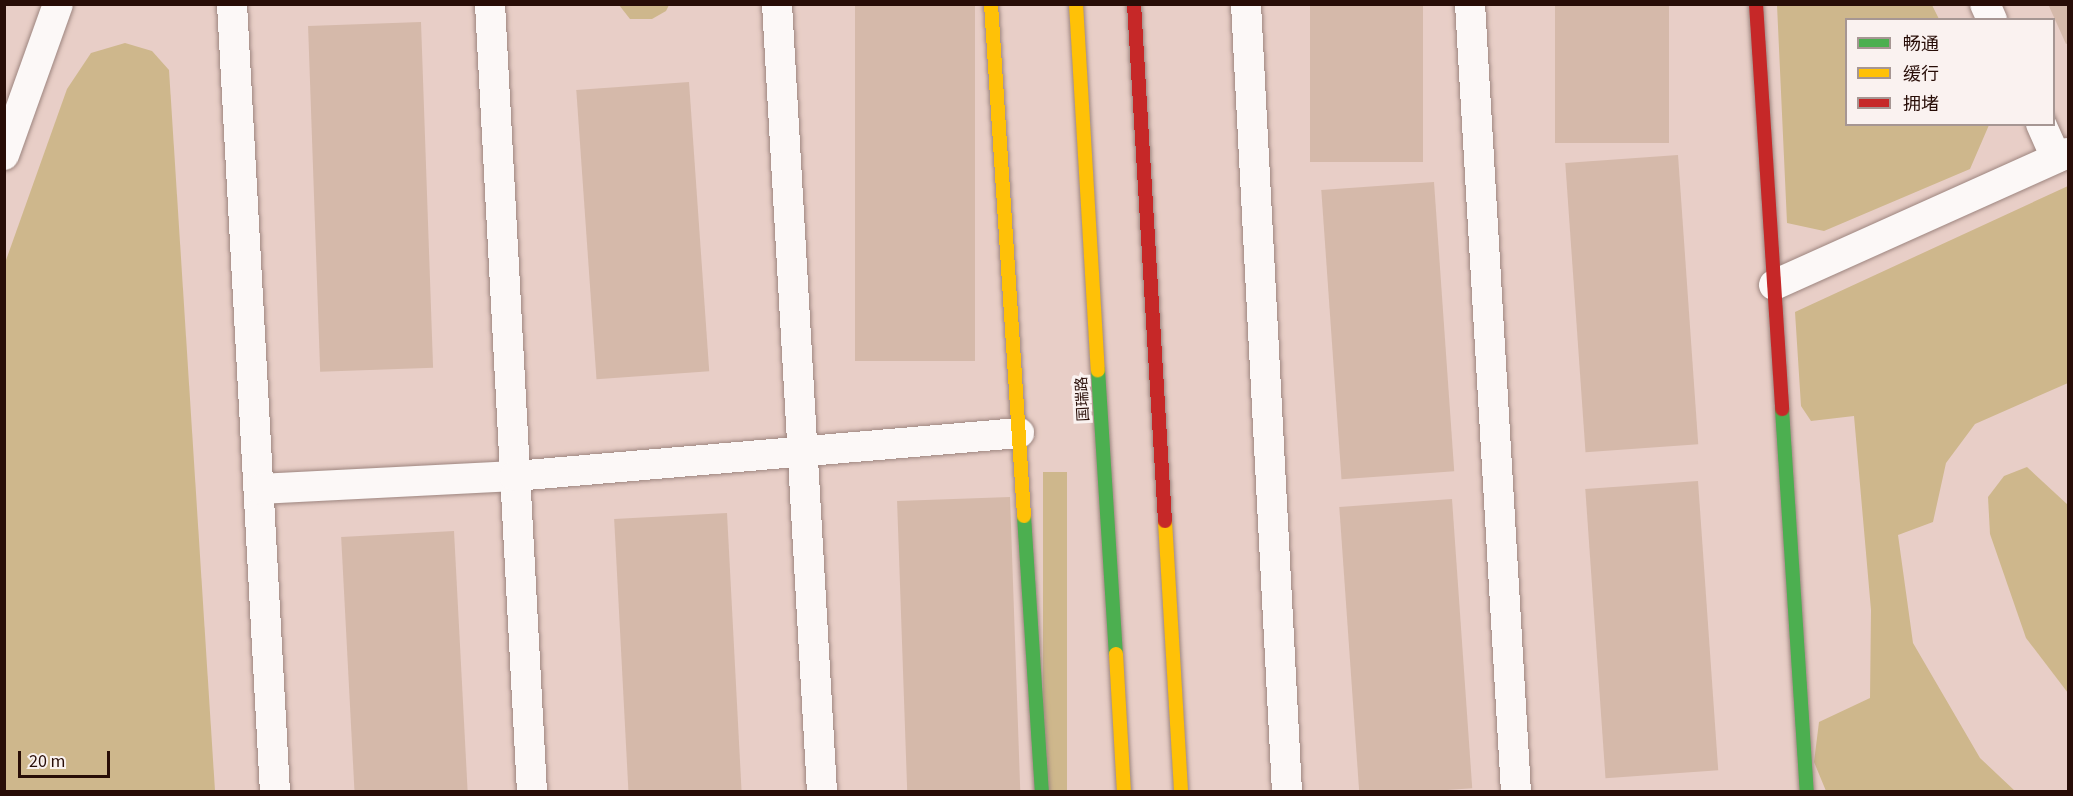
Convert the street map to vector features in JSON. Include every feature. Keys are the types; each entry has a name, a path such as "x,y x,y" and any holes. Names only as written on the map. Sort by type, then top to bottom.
{"street":[{"path":"4,155 58,4"},
{"path":"232,4 275,792"},
{"path":"490,4 532,792"},
{"path":"777,4 822,792"},
{"path":"991,4 1042,792"},
{"name":"国瑞路","path":"1076,4 1124,792"},
{"path":"1134,4 1181,792"},
{"path":"1246,4 1287,792"},
{"path":"1470,4 1516,792"},
{"path":"1756,4 1807,792"},
{"path":"1985,4 1991,18"},
{"path":"1774,285 2062,155 2042,126"},
{"path":"259,489 515,476 1019,433"}],"shaded area":[{"path":"619,5 669,5 666,11 652,19 630,19"},
{"path":"1777,5 1932,5 1938,18 1845,18 1845,126 1989,126 1970,169 1824,231 1787,223"},
{"path":"125,43 152,51 169,70 215,791 5,791 5,263 67,89 91,53"},
{"path":"2068,186 2068,383 1975,424 1946,463 1933,522 1898,535 1913,643 1980,758 2015,791 1826,791 1814,762 1819,722 1870,698 1871,610 1854,416 1811,421 1801,406 1795,312"},
{"path":"2027,467 2068,505 2068,693 2026,638 1990,534 1988,497 2004,476"},
{"path":"1043,472 1067,472 1067,791 1043,791"}],"building":[{"path":"855,4 975,4 975,361 855,361"},
{"path":"1310,4 1423,4 1423,162 1310,162"},
{"path":"1555,4 1669,4 1669,143 1555,143"},
{"path":"2048,4 2068,4 2068,43 2066,44 2055,18"},
{"path":"421,22 433,368 320,372 308,26"},
{"path":"689,82 709,371 597,379 576,90"},
{"path":"1678,155 1698,444 1586,452 1565,163"},
{"path":"1434,182 1454,471 1342,479 1321,190"},
{"path":"1698,481 1718,770 1606,778 1585,489"},
{"path":"1010,497 1020,792 907,792 897,501"},
{"path":"1452,499 1472,788 1419,792 1359,792 1339,507"},
{"path":"727,513 742,792 628,792 614,519"},
{"path":"454,531 468,792 355,792 341,537"}],"traffic: fast":[{"path":"1098,370 1116,654"},
{"path":"1782,409 1807,792"},
{"path":"1024,516 1042,792"}],"traffic: slow":[{"path":"991,4 1024,516"},
{"path":"1076,4 1098,370"},
{"path":"1165,521 1181,792"},
{"path":"1116,654 1124,792"}],"traffic: jam":[{"path":"1134,4 1165,521"},
{"path":"1756,4 1782,409"}]}
